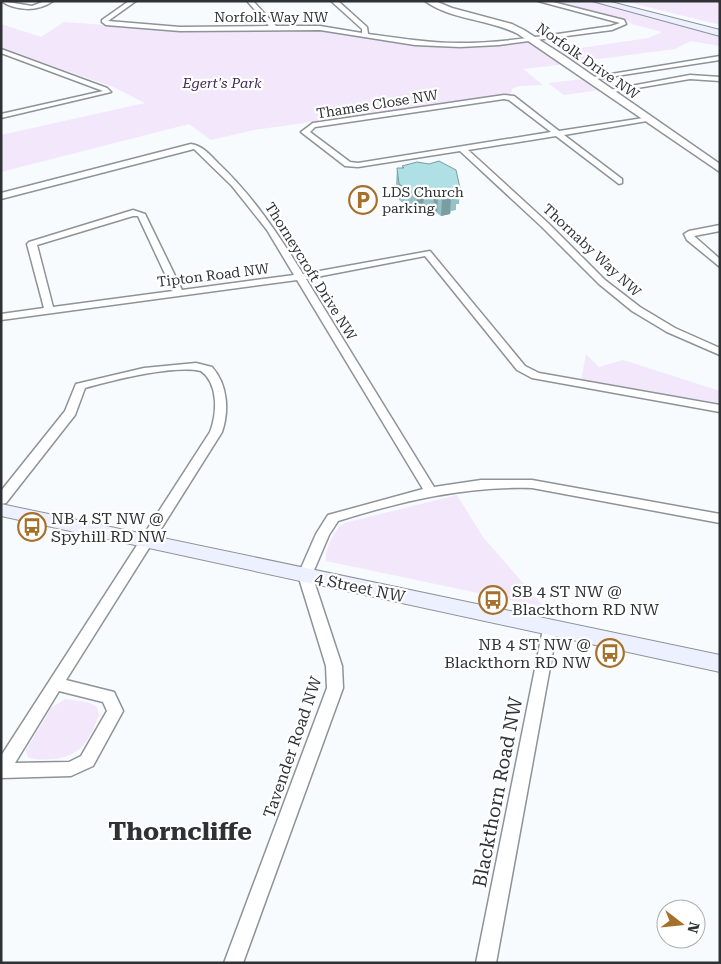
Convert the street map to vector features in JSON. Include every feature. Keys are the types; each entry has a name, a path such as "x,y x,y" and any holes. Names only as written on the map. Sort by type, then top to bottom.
{"main road":[{"path":"596,1 720,33"},
{"path":"611,1 720,28"},
{"name":"4 Street NW","path":"1,510 720,664"}],"street":[{"path":"3,1 29,9 38,8 50,1"},
{"name":"Norfolk Way NW","path":"134,1 104,20 106,23 180,29 320,28 438,44 480,44 533,39 612,28 623,24 622,21 541,1"},
{"path":"250,1 273,27"},
{"path":"334,1 365,28 365,35"},
{"name":"Norfolk Drive NW","path":"428,1 449,10 509,26 533,39 718,167"},
{"path":"1,51 46,66 105,89 107,92 1,116"},
{"path":"590,78 720,58"},
{"path":"608,92 690,78 720,79"},
{"name":"Thames Close NW","path":"558,133 511,98 504,97 313,125 305,132 348,164 358,164 558,133 647,119"},
{"path":"558,133 619,181"},
{"name":"Thorneycroft Drive NW","path":"1,196 191,146 197,147 251,202 271,229 430,491"},
{"name":"Thornaby Way NW","path":"461,148 545,225 602,282 636,309 671,330 720,352"},
{"path":"49,310 32,244 133,213 141,214 179,293"},
{"path":"720,228 689,234 690,238 720,264"},
{"name":"Tipton Road NW","path":"1,317 301,277 427,253 521,368 536,376 720,409"},
{"path":"1,500 71,412 80,386 136,374 192,366 205,367 211,373 222,405 222,418 216,432 145,541 2,770"},
{"path":"305,575 323,534 334,518 430,491 498,482 532,484 720,519"},
{"name":"Tavender Road NW","path":"233,963 336,679 334,666 305,575"},
{"name":"Blackthorn Road NW","path":"486,963 550,629"},
{"path":"2,770 71,769 86,761 115,711 110,697 57,684"}],"green space":[{"path":"549,1 591,1 720,34 720,46 691,41 675,49 576,62 559,51 649,38 662,32 632,24 628,21"},
{"path":"623,1 720,1 720,25"},
{"name":"Egert's Park","path":"64,22 188,31 303,28 337,31 394,42 455,47 524,42 532,43 560,63 559,65 523,69 543,85 519,86 512,89 511,94 254,130 211,140 189,124 1,172 1,135 145,103 113,87 1,48 1,24 41,37"},
{"path":"583,79 600,90 564,95 548,83"},
{"path":"586,354 599,367 623,360 720,391 720,403 581,380"},
{"path":"457,495 483,537 544,607 326,561 331,540 344,523"},
{"path":"65,699 88,702 97,707 99,715 87,740 76,751 61,758 42,760 28,757 26,750 51,708"}],"building":[{"path":"439,161 456,170 460,188 456,188 457,194 442,199 438,197 434,199 424,193 417,196 399,184 397,168 404,168 402,166 417,162 429,164"}],"place":[{"name":"LDS Church parking","path":"363,200"},
{"name":"NB 4 ST NW @ Spyhill RD NW","path":"32,527"},
{"name":"SB 4 ST NW @ Blackthorn RD NW","path":"493,600"},
{"name":"NB 4 ST NW @ Blackthorn RD NW","path":"610,653"}],"district":[{"name":"Thorncliffe","path":"180,831"}]}
